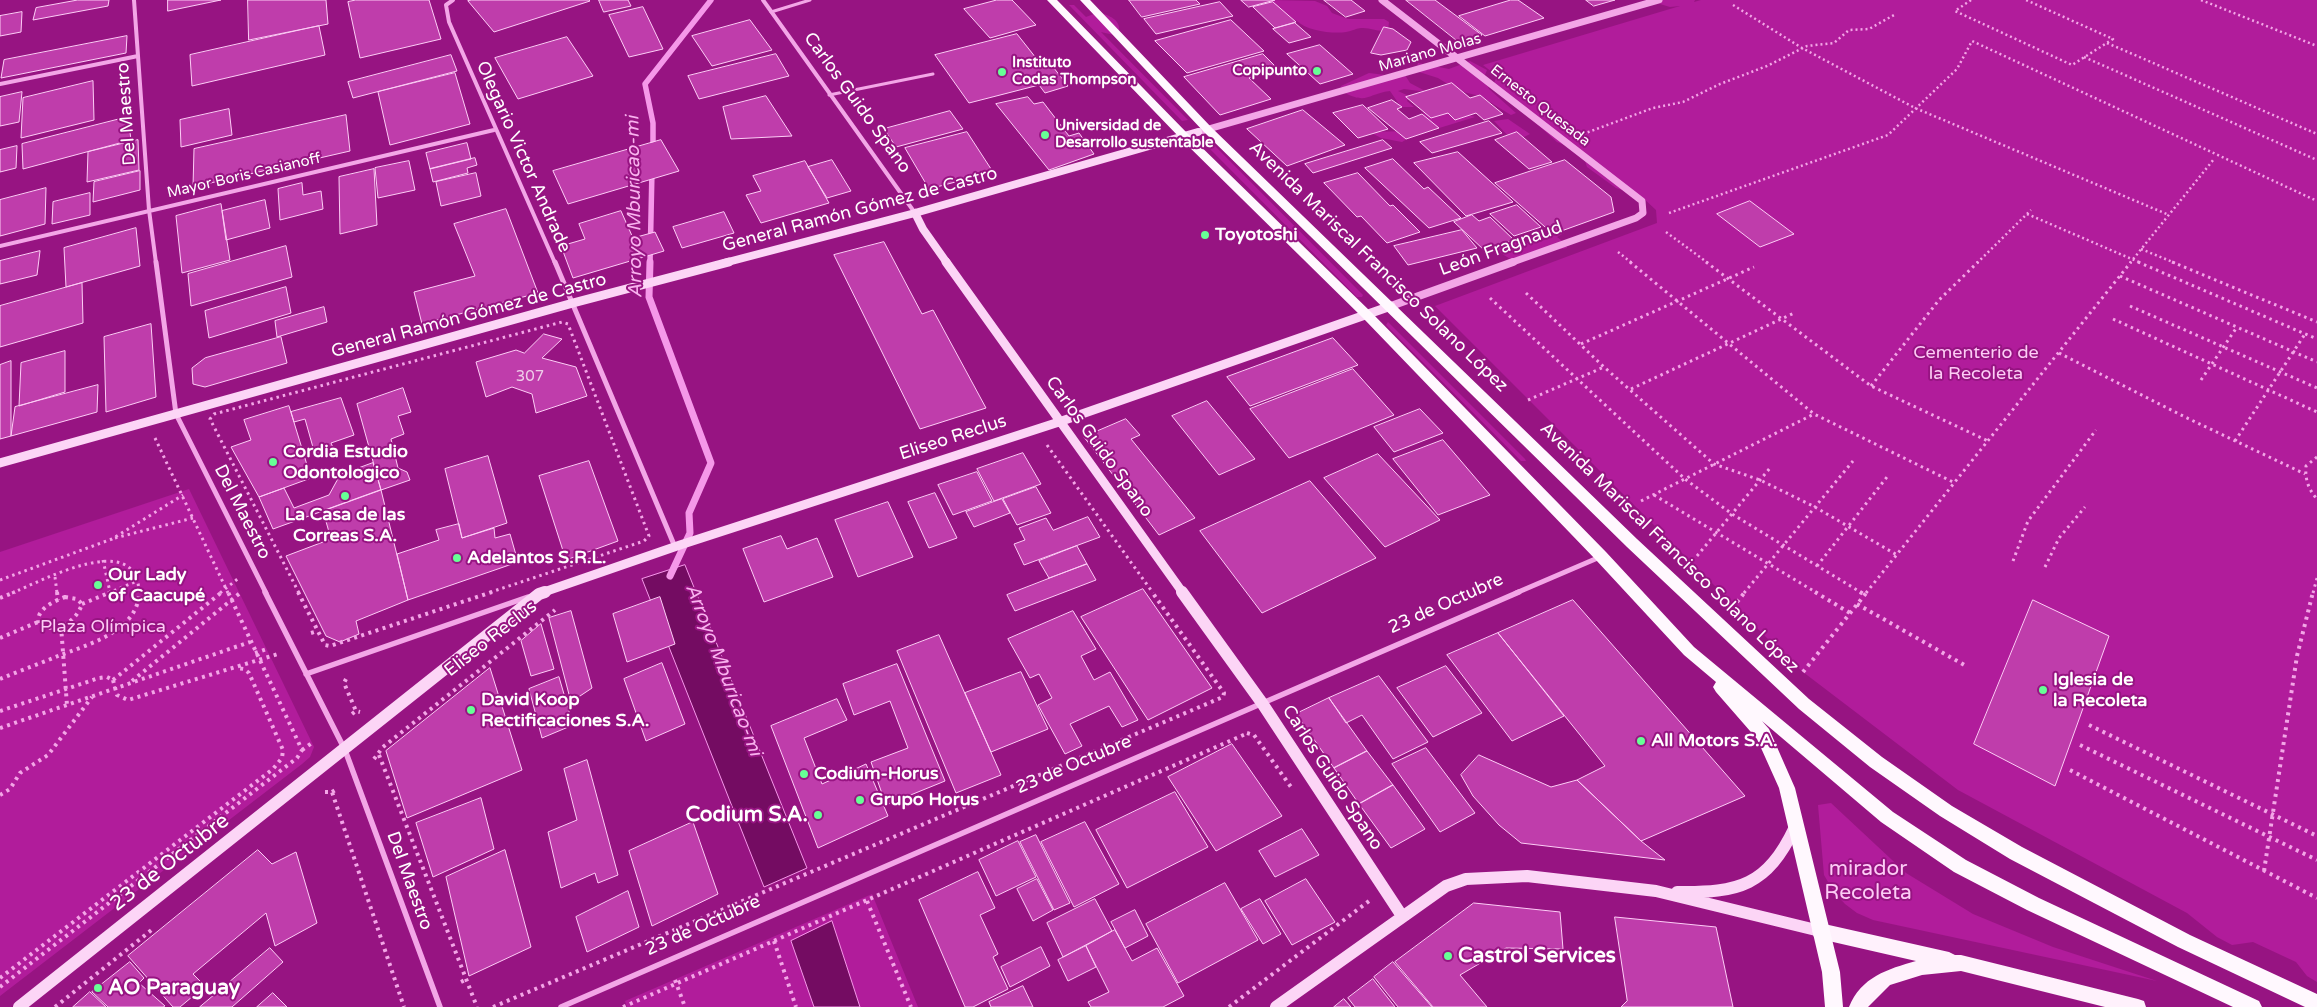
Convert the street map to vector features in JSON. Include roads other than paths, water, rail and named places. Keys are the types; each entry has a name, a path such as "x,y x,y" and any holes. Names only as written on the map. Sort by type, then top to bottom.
{"highway":[{"path":"1052,0 1184,136 1372,314 1601,556 1763,734 1787,788 1831,972 1834,1007"},
{"name":"Avenida Mariscal Francisco Solano López","path":"1085,0 1203,131 1391,306 1639,550 1804,704 1876,762 1946,811 2016,853 2184,941 2317,1003"},
{"path":"1689,651 1887,817 1960,866 2032,904 2253,1007"}],"main road":[{"name":"General Ramón Gómez de Castro","path":"0,464 572,303 915,213 1203,131"},
{"name":"Carlos Guido Spano","path":"915,213 923,229 1262,703 1402,916"},
{"name":"León Fragnaud","path":"1372,314 1391,306"},
{"name":"Eliseo Reclus","path":"345,750 539,594 678,546 1060,422 1372,314"},
{"name":"23 de Octubre","path":"19,1007 345,750"},
{"path":"1276,1007 1446,886 1466,879 1527,876 1656,891 1711,893 1747,884 1771,869 1787,847 1796,824"},
{"path":"1656,891 2138,1007"},
{"path":"1857,1007 1871,990 1885,978 1922,967 1961,963"}],"street":[{"name":"Del Maestro","path":"134,0 149,210 176,414 345,750 440,1007"},
{"name":"Olegario Victor Andrade","path":"453,0 446,5 449,22 494,130 572,303 658,506 678,546"},
{"name":"Carlos Guido Spano","path":"763,0 915,213"},
{"name":"Ernesto Quesada","path":"1382,0 1642,201 1643,213 1636,218"},
{"name":"Mariano Molas","path":"1203,131 1659,0"},
{"path":"0,84 138,56"},
{"name":"Mayor Boris Casianoff","path":"0,246 494,130"},
{"name":"León Fragnaud","path":"1391,306 1636,218"},
{"name":"23 de Octubre","path":"561,1007 1601,556"},
{"name":"Eliseo Reclus","path":"306,674 539,594"}],"lane":[{"path":"771,12 810,0"},
{"path":"829,95 932,74"}],"water":[{"path":"685,565 807,868 764,887 642,579"},
{"path":"832,921 860,1007 814,1007 791,941"}],"waterway":[{"name":"Arroyo Mburicao-mi","path":"653,151 653,123 645,84 711,0"},
{"name":"Arroyo Mburicao-mi","path":"650,263 652,170"},
{"name":"Arroyo Mburicao-mi","path":"650,262 649,297 711,463 689,513 690,533 670,576"}],"place":[{"name":"Copipunto","path":"1317,71"},
{"name":"Instituto Codas Thompson","path":"1002,72"},
{"name":"Universidad de Desarrollo sustentable","path":"1045,135"},
{"name":"Toyotoshi","path":"1205,235"},
{"name":"Cordia Estudio Odontologico","path":"273,462"},
{"name":"La Casa de las Correas S.A.","path":"345,496"},
{"name":"Adelantos S.R.L.","path":"457,558"},
{"name":"Our Lady of Caacupé","path":"98,585"},
{"name":"Iglesia de la Recoleta","path":"2043,690"},
{"name":"David Koop Rectificaciones S.A.","path":"471,710"},
{"name":"All Motors S.A.","path":"1641,741"},
{"name":"Codium-Horus","path":"804,774"},
{"name":"Grupo Horus","path":"860,800"},
{"name":"Codium S.A.","path":"818,815"},
{"name":"Castrol Services","path":"1448,956"},
{"name":"AO Paraguay","path":"98,988"}],"park label":[{"name":"Cementerio de la Recoleta","path":"1976,363"},
{"name":"Plaza Olímpica","path":"103,627"},
{"name":"mirador Recoleta","path":"1868,881"}]}
